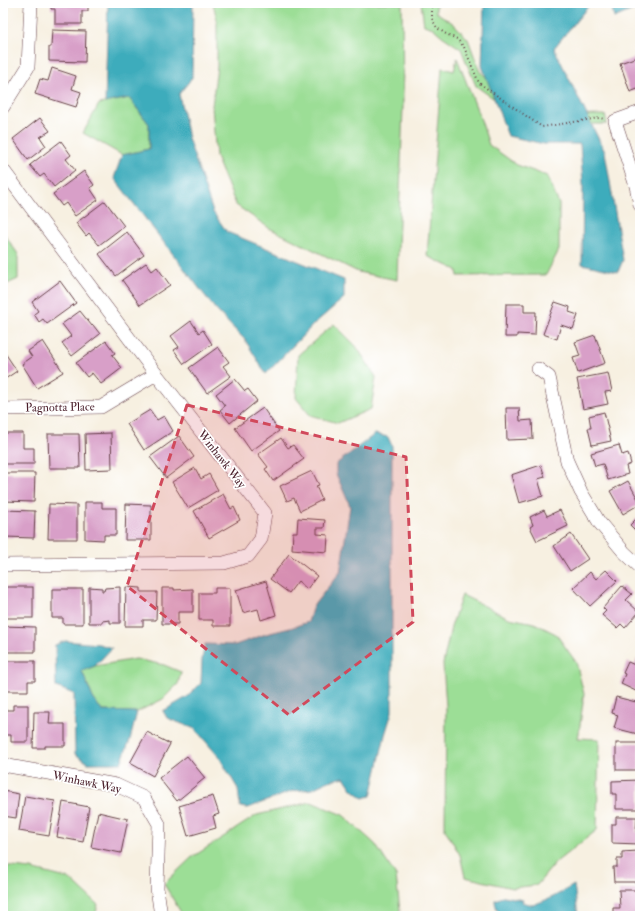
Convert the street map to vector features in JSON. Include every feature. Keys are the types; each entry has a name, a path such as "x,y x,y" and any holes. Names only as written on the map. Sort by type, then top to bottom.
{"street":[{"path":"3,107 28,67 31,3"},
{"path":"640,112 615,121 636,186 640,205"},
{"name":"Winhawk Way","path":"3,170 156,374 265,513 262,539 248,556 224,563 3,565"},
{"path":"538,369 549,377 567,461 581,492 600,522 624,552 640,567"},
{"name":"Pagnotta Place","path":"3,408 101,407 156,374"},
{"name":"Winhawk Way","path":"3,765 116,786 144,798 158,824 158,888 161,916"}],"path":[{"path":"432,3 432,19 437,28 457,39 464,48 479,83 542,127 594,119"}],"highlighted area":[{"path":"187,405 406,457 413,622 289,715 127,586"}],"green space":[{"path":"213,3 402,3 403,106 397,280 358,272 269,228 236,205 216,157 212,106 217,66 217,20"},
{"path":"421,3 436,3 436,12 454,24 468,39 480,72 539,116 605,115 607,124 584,124 539,131 476,86 461,49 433,28 424,25"},
{"path":"457,58 489,145 517,165 547,176 559,204 559,250 546,275 458,276 457,270 427,256 442,68 454,71"},
{"path":"129,98 149,124 149,149 122,155 83,133 99,104"},
{"path":"3,234 18,254 18,279 5,285 3,285"},
{"path":"334,324 356,346 376,377 371,409 338,423 310,415 296,398 298,355"},
{"path":"462,595 509,618 534,623 556,634 576,662 584,694 578,738 599,739 597,830 556,862 537,885 512,888 465,877 460,855 445,830 446,706 443,664 451,627"},
{"path":"136,659 164,665 181,672 178,684 163,699 137,712 102,711 93,698 82,671 95,666"},
{"path":"311,802 343,815 375,844 396,876 400,911 396,916 183,916 164,884 191,858 257,815"},
{"path":"3,866 31,869 70,879 98,905 95,916 3,916"}],"water":[{"path":"108,3 193,3 192,78 179,94 188,138 213,212 227,232 344,280 344,298 314,324 266,374 245,340 216,310 114,178 122,155 149,149 149,124 129,98 105,103"},
{"path":"484,3 591,3 554,48 605,152 623,260 618,272 582,264 583,184 580,144 544,144 508,136 482,66"},
{"path":"611,3 640,3 640,7 614,18"},
{"path":"375,434 388,437 392,446 392,712 385,735 371,796 363,798 352,789 344,777 329,781 312,789 293,791 248,808 240,807 238,789 219,757 195,729 167,718 163,711 187,697 201,683 202,660 205,644 235,645 308,622 313,606 340,572 350,506 336,474 336,464"},
{"path":"65,641 99,644 112,648 95,666 82,671 93,698 102,711 137,712 130,740 121,763 88,763 75,754 74,694 56,687 55,645"},
{"path":"574,885 578,916 501,916 495,900 504,896 523,900 522,902 533,905 553,897"}],"building":[{"path":"51,3 88,3 88,11 82,11 82,24 55,24 55,9 51,9"},
{"path":"52,30 86,31 85,62 49,61 49,47 51,47"},
{"path":"640,56 640,88 630,92 620,63"},
{"path":"52,68 76,76 72,89 81,92 76,107 35,94 40,79 48,81"},
{"path":"40,118 50,131 40,137 46,146 28,160 13,139"},
{"path":"61,141 71,155 66,159 75,170 54,187 44,174 40,177 30,165"},
{"path":"84,171 94,185 90,188 98,200 75,216 66,203 62,206 53,194"},
{"path":"105,201 124,226 99,245 89,233 86,236 76,223"},
{"path":"127,232 144,255 116,276 99,254"},
{"path":"146,263 152,271 157,267 170,285 140,305 122,280"},
{"path":"60,281 76,303 47,324 43,319 39,322 34,314 38,311 32,302"},
{"path":"555,302 570,307 569,312 578,315 573,329 561,325 557,339 543,334"},
{"path":"506,304 524,304 524,312 536,312 535,335 517,334 517,337 505,337"},
{"path":"80,311 100,334 72,356 62,343 71,336 62,324"},
{"path":"191,321 199,333 203,330 212,344 184,364 174,350 179,347 171,336"},
{"path":"595,335 605,363 578,373 573,358 580,356 575,342"},
{"path":"43,341 63,372 37,388 22,364 32,357 28,351"},
{"path":"106,341 115,353 112,355 122,368 101,384 92,373 87,377 76,363"},
{"path":"218,347 229,362 223,366 231,376 207,393 189,368"},
{"path":"3,350 17,371 5,379 3,376"},
{"path":"608,373 612,391 605,392 608,404 583,409 577,379"},
{"path":"235,379 245,391 248,389 257,401 230,423 220,410 225,406 216,394"},
{"path":"263,408 279,431 251,451 235,428"},
{"path":"506,408 519,408 520,421 532,420 533,439 507,440"},
{"path":"150,410 157,420 164,416 173,431 144,450 127,424"},
{"path":"604,412 611,441 592,445 588,428 591,428 589,416"},
{"path":"3,433 23,433 23,448 34,448 34,464 3,464"},
{"path":"111,433 112,469 86,470 85,434"},
{"path":"48,434 79,434 80,468 49,468"},
{"path":"179,436 194,457 166,478 150,457"},
{"path":"281,438 288,448 293,445 304,459 273,481 265,469 268,467 258,454"},
{"path":"619,445 622,455 628,453 631,464 626,466 628,474 608,480 603,464 595,466 591,453"},
{"path":"541,465 545,477 538,479 543,496 519,503 511,475"},
{"path":"195,468 201,479 209,474 218,490 188,508 172,482"},
{"path":"312,471 319,485 316,486 322,500 300,511 294,498 287,501 280,486"},
{"path":"3,473 35,473 34,502 3,501"},
{"path":"628,481 640,504 623,514 610,491"},
{"path":"223,494 231,509 234,507 240,520 209,538 194,511"},
{"path":"85,502 102,502 102,508 116,508 116,535 104,535 104,540 85,539"},
{"path":"49,504 77,505 77,539 48,539"},
{"path":"126,504 151,505 151,540 125,540"},
{"path":"3,510 35,511 34,538 5,537 5,527 3,527"},
{"path":"544,510 547,516 560,510 568,526 537,541 530,527 533,525 530,517"},
{"path":"640,515 640,531 638,533 630,525"},
{"path":"298,518 325,520 324,528 317,528 317,534 328,535 327,552 292,549 293,532 297,532"},
{"path":"571,534 588,559 570,571 554,546"},
{"path":"289,554 317,576 307,589 298,581 289,593 270,579"},
{"path":"606,570 617,581 590,606 573,588 590,572 596,579"},
{"path":"266,581 276,615 261,620 258,609 243,613 236,590"},
{"path":"622,586 632,594 626,600 639,612 625,628 621,624 617,628 602,615 606,611 603,608"},
{"path":"3,587 33,587 33,618 3,618"},
{"path":"89,587 102,588 102,591 104,591 105,588 120,587 120,623 110,623 110,620 102,621 102,623 89,623"},
{"path":"126,587 141,588 141,592 157,592 156,620 143,620 143,626 125,626"},
{"path":"162,588 174,588 174,590 193,589 193,612 178,612 178,624 162,624"},
{"path":"215,588 230,588 230,626 213,626 213,620 199,620 199,593 215,593"},
{"path":"52,589 83,589 83,624 63,624 63,618 52,618"},
{"path":"3,626 35,627 35,652 5,652 5,642 3,642"},
{"path":"637,659 640,660 640,693 621,684 625,674 623,673 628,662 635,665"},
{"path":"3,661 35,661 35,681 28,681 28,691 3,691"},
{"path":"616,697 640,703 640,726 638,734 614,728 618,715 612,713"},
{"path":"13,705 28,705 28,742 11,742 11,735 3,735 3,710 13,710"},
{"path":"34,712 50,712 49,724 65,724 65,746 45,746 45,748 33,748"},
{"path":"147,732 170,744 153,776 130,763"},
{"path":"616,743 639,743 639,770 616,770"},
{"path":"187,756 205,778 177,801 159,778"},
{"path":"640,780 640,809 616,809 616,794 612,794 612,781"},
{"path":"3,791 19,794 16,818 3,816"},
{"path":"25,796 55,801 49,836 19,831"},
{"path":"213,796 219,814 213,816 216,828 188,836 179,806"},
{"path":"63,802 89,807 83,842 57,837"},
{"path":"98,812 128,819 121,853 91,847"},
{"path":"616,817 637,817 636,832 640,832 639,844 612,843 612,824 616,824"},
{"path":"638,851 639,882 614,882 613,867 617,867 617,859 622,859 622,852"},
{"path":"619,890 639,890 639,916 613,916 613,908 620,908"}]}
